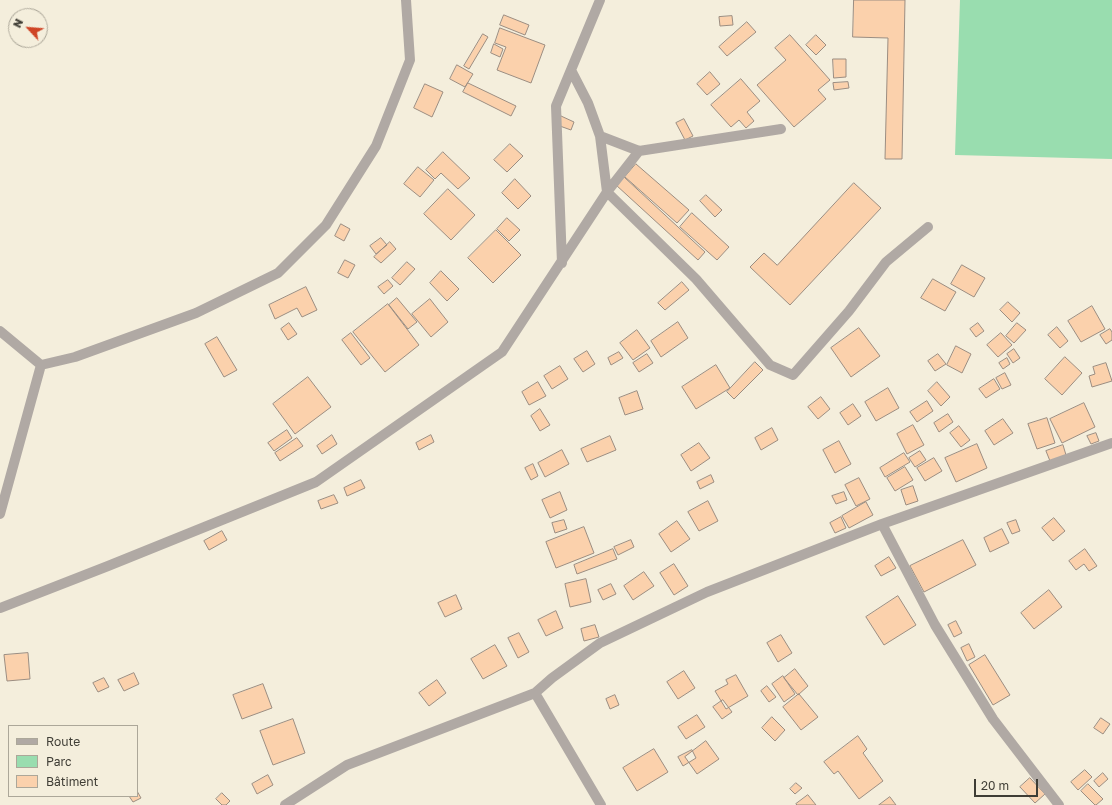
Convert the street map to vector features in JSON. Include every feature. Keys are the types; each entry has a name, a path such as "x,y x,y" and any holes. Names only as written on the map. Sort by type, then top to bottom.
{"street":[{"path":"41,365 75,356 196,313 278,273 326,225 376,146 410,60 406,0"},
{"path":"562,264 556,106 600,0"},
{"path":"571,70 588,102 600,136 607,192 696,278 770,365 793,375 849,311 886,262 928,227"},
{"path":"600,136 640,151 781,129"},
{"path":"0,608 316,482 502,352 562,264 607,192 640,151"},
{"path":"0,331 41,365"},
{"path":"0,514 41,365"},
{"path":"285,805 347,765 535,693 552,678 600,643 707,592 882,524 1112,443"},
{"path":"882,524 935,625 993,719 1059,805"},
{"path":"535,693 601,805"}],"green space":[{"path":"960,0 1112,0 1112,159 955,155"}],"building":[{"path":"854,0 905,0 902,159 885,159 888,38 853,37"},
{"path":"504,15 529,25 525,35 500,25"},
{"path":"732,16 733,25 720,26 719,17"},
{"path":"747,22 756,32 727,56 719,47"},
{"path":"500,28 545,45 531,83 497,70 506,47 495,43"},
{"path":"483,34 488,37 469,69 464,66"},
{"path":"790,35 830,80 818,90 826,99 794,127 757,85 786,60 775,48"},
{"path":"816,35 826,45 816,55 806,45"},
{"path":"494,44 503,49 500,57 491,53"},
{"path":"833,59 846,59 846,77 834,78"},
{"path":"457,65 473,74 465,87 450,79"},
{"path":"710,72 720,84 707,95 697,84"},
{"path":"741,79 760,101 747,112 754,121 746,128 739,120 731,127 711,105"},
{"path":"848,82 849,88 834,90 833,83"},
{"path":"468,83 516,106 511,116 463,92"},
{"path":"425,84 443,92 432,117 414,108"},
{"path":"561,116 574,122 571,130 557,125"},
{"path":"684,119 693,136 685,140 676,123"},
{"path":"510,144 523,156 507,172 494,160"},
{"path":"443,152 470,178 458,189 441,173 435,179 426,170"},
{"path":"636,164 689,210 677,223 625,177"},
{"path":"418,167 434,180 420,197 404,184"},
{"path":"624,177 705,252 698,260 616,185"},
{"path":"515,179 531,196 518,209 502,193"},
{"path":"854,183 881,208 790,305 750,267 764,253 777,265"},
{"path":"448,189 475,215 451,240 424,214"},
{"path":"706,195 722,210 715,217 700,201"},
{"path":"692,213 729,247 717,260 680,227"},
{"path":"507,218 520,230 509,241 497,229"},
{"path":"341,224 350,229 344,241 335,236"},
{"path":"496,230 521,255 493,283 468,258"},
{"path":"381,238 387,245 376,254 370,246"},
{"path":"390,242 396,249 381,263 374,257"},
{"path":"345,260 355,265 348,278 338,273"},
{"path":"407,262 415,269 400,285 392,278"},
{"path":"962,265 985,278 974,297 951,284"},
{"path":"441,271 459,289 447,301 430,283"},
{"path":"933,279 956,292 945,311 921,298"},
{"path":"388,280 393,286 384,294 378,287"},
{"path":"682,282 689,290 665,310 658,303"},
{"path":"306,287 317,310 302,317 297,308 275,319 269,305"},
{"path":"397,298 417,322 408,329 389,305"},
{"path":"430,299 448,322 431,337 412,314"},
{"path":"1008,302 1020,313 1012,322 1000,310"},
{"path":"388,304 419,345 385,372 353,332"},
{"path":"1092,306 1105,329 1081,342 1068,321"},
{"path":"678,322 688,338 661,357 651,341"},
{"path":"289,323 297,334 288,340 281,329"},
{"path":"978,323 984,331 976,337 970,329"},
{"path":"1017,323 1026,330 1014,343 1006,336"},
{"path":"1057,327 1068,341 1060,348 1048,335"},
{"path":"859,328 880,356 851,377 831,348"},
{"path":"1110,329 1112,332 1112,340 1106,344 1100,335"},
{"path":"637,330 650,348 633,360 620,343"},
{"path":"351,333 370,358 361,365 342,340"},
{"path":"1001,333 1012,345 998,357 987,345"},
{"path":"217,337 237,370 224,377 205,344"},
{"path":"956,346 971,354 962,373 947,365"},
{"path":"1014,349 1020,358 1013,363 1007,354"},
{"path":"587,351 595,364 583,372 574,359"},
{"path":"619,352 623,358 611,365 608,358"},
{"path":"647,354 653,363 639,372 633,363"},
{"path":"938,354 946,364 935,371 928,361"},
{"path":"1065,357 1082,373 1062,395 1045,379"},
{"path":"1007,358 1010,364 1003,369 999,363"},
{"path":"755,362 763,370 734,399 727,392"},
{"path":"1106,363 1112,381 1092,387 1089,376 1095,374 1093,367"},
{"path":"716,365 730,388 696,409 682,387"},
{"path":"560,366 568,379 552,389 544,376"},
{"path":"1005,373 1011,385 1002,389 996,378"},
{"path":"308,377 331,407 295,434 273,404"},
{"path":"994,379 1000,389 986,398 979,389"},
{"path":"538,382 546,396 529,405 522,392"},
{"path":"937,382 950,397 941,406 928,391"},
{"path":"888,388 899,408 876,421 865,402"},
{"path":"637,391 643,409 625,415 619,398"},
{"path":"821,397 830,409 818,419 808,407"},
{"path":"927,401 933,411 917,422 910,412"},
{"path":"1084,403 1095,427 1062,443 1050,419"},
{"path":"853,404 861,416 848,425 840,413"},
{"path":"540,409 550,425 540,431 531,416"},
{"path":"948,414 953,422 939,432 934,423"},
{"path":"1047,418 1055,443 1037,449 1028,424"},
{"path":"1003,419 1013,433 994,445 985,431"},
{"path":"913,425 924,445 907,454 897,434"},
{"path":"959,426 970,440 961,447 950,433"},
{"path":"772,428 778,440 761,450 755,438"},
{"path":"287,430 292,438 274,451 268,443"},
{"path":"1096,433 1099,441 1091,444 1087,436"},
{"path":"332,435 337,444 322,454 317,446"},
{"path":"431,435 434,442 419,450 416,443"},
{"path":"610,436 616,450 587,462 581,449"},
{"path":"297,438 303,446 280,461 275,453"},
{"path":"839,441 851,464 835,473 823,450"},
{"path":"699,443 710,458 691,471 681,455"},
{"path":"977,444 987,468 956,482 945,458"},
{"path":"1063,445 1066,455 1050,461 1046,451"},
{"path":"562,450 569,464 545,477 538,463"},
{"path":"920,451 926,460 915,467 909,458"},
{"path":"904,453 910,462 885,477 880,468"},
{"path":"934,458 942,471 925,481 917,468"},
{"path":"533,464 538,476 531,480 525,468"},
{"path":"905,467 913,480 895,491 887,478"},
{"path":"711,475 714,482 700,489 697,482"},
{"path":"859,478 870,499 856,506 845,485"},
{"path":"361,480 365,488 347,496 344,488"},
{"path":"913,486 918,501 906,505 901,490"},
{"path":"560,492 567,510 550,518 542,500"},
{"path":"844,492 847,500 836,504 832,496"},
{"path":"334,495 338,503 321,509 318,501"},
{"path":"708,501 718,521 699,531 688,512"},
{"path":"866,502 873,515 849,528 842,516"},
{"path":"841,517 846,528 835,533 830,523"},
{"path":"1054,518 1065,531 1053,541 1042,528"},
{"path":"564,520 567,529 555,533 552,523"},
{"path":"1016,520 1020,531 1012,534 1007,523"},
{"path":"677,521 690,539 671,552 659,534"},
{"path":"584,527 594,553 556,568 546,542"},
{"path":"1002,529 1009,543 990,552 984,538"},
{"path":"222,531 227,540 209,550 204,541"},
{"path":"631,540 634,547 618,555 614,547"},
{"path":"963,540 976,565 924,592 910,566"},
{"path":"613,549 617,559 577,574 574,565"},
{"path":"1085,549 1097,566 1089,571 1084,564 1076,570 1069,561"},
{"path":"889,557 896,568 881,576 875,566"},
{"path":"674,564 688,586 674,595 660,573"},
{"path":"644,572 654,586 633,600 624,586"},
{"path":"586,579 591,602 570,607 565,584"},
{"path":"611,584 616,594 603,600 598,590"},
{"path":"1049,590 1062,607 1034,629 1021,613"},
{"path":"456,595 462,609 445,617 438,603"},
{"path":"898,596 916,625 884,645 866,617"},
{"path":"556,611 563,628 546,636 538,620"},
{"path":"956,621 962,633 954,637 948,625"},
{"path":"595,625 599,637 584,641 581,629"},
{"path":"519,633 529,652 518,658 508,638"},
{"path":"781,635 792,653 778,662 767,643"},
{"path":"969,644 975,657 967,661 961,648"},
{"path":"495,645 507,666 483,679 471,659"},
{"path":"28,653 30,679 7,681 4,655"},
{"path":"985,655 1010,695 993,705 969,665"},
{"path":"795,669 808,686 798,695 784,678"},
{"path":"684,671 695,688 678,699 667,682"},
{"path":"134,673 139,684 124,691 118,680"},
{"path":"736,675 748,696 726,709 715,691 728,684 726,680"},
{"path":"783,676 795,694 784,702 772,684"},
{"path":"104,678 109,687 98,692 93,683"},
{"path":"437,680 446,693 429,706 419,693"},
{"path":"263,684 272,708 242,719 233,695"},
{"path":"767,686 776,697 769,702 761,691"},
{"path":"799,694 818,717 801,730 783,707"},
{"path":"615,695 619,705 610,709 606,699"},
{"path":"723,700 732,712 722,719 713,707"},
{"path":"697,715 705,727 686,739 678,727"},
{"path":"772,717 785,730 775,741 762,728"},
{"path":"1101,718 1110,724 1103,734 1094,728"},
{"path":"293,719 305,753 273,765 260,731"},
{"path":"858,736 867,749 863,753 883,781 859,799 838,771 834,774 824,762"},
{"path":"706,741 719,759 697,774 685,757"},
{"path":"654,749 668,772 637,791 623,768"},
{"path":"692,750 696,758 683,766 678,757"},
{"path":"1085,770 1092,777 1078,790 1071,782"},
{"path":"1103,773 1108,779 1099,787 1094,781"},
{"path":"268,775 273,785 257,794 252,784"},
{"path":"1030,778 1045,794 1035,803 1020,787"},
{"path":"796,783 802,788 795,794 790,789"},
{"path":"1088,784 1103,799 1096,805 1081,791"},
{"path":"138,793 141,798 133,802 130,797 138,797"},
{"path":"222,793 230,801 226,805 222,805 216,799"},
{"path":"808,795 816,805 796,804"},
{"path":"890,797 896,805 879,805"}]}
